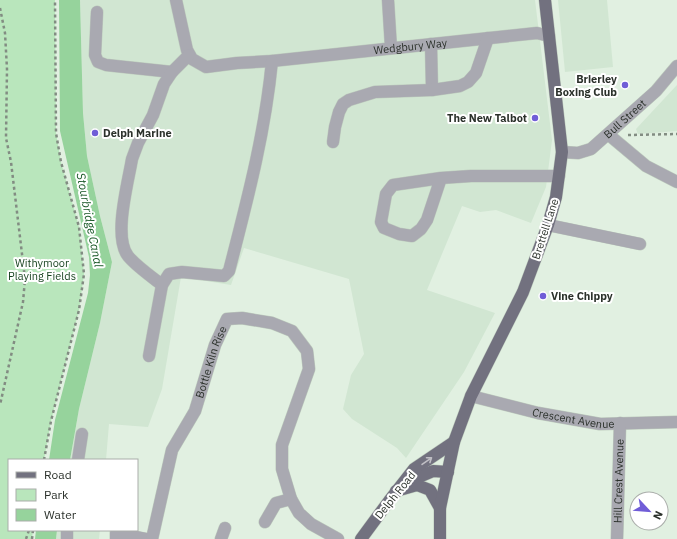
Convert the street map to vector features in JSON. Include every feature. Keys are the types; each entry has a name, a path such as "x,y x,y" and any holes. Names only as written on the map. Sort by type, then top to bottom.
{"main road":[{"name":"Brettell Lane","path":"440,539 440,508 454,442 471,396 523,292 548,225 556,197 562,152 545,0"},
{"name":"Delph Road","path":"361,539 414,469 454,442"},
{"path":"400,487 433,471 448,472"},
{"path":"400,487 417,485 430,490 440,508"}],"street":[{"path":"162,285 129,258 125,252 121,224 132,159 138,143 152,115 164,84 172,72 190,55 187,50 176,0"},
{"path":"388,0 391,48"},
{"path":"97,12 95,55 98,62 106,65 172,72"},
{"name":"Wedgbury Way","path":"190,55 192,59 206,67 537,33 549,36"},
{"path":"333,142 335,127 343,104 349,100 375,92 432,90 460,86 468,82 476,73 488,38"},
{"path":"431,44 432,90"},
{"path":"150,356 162,285 169,274 182,272 224,276 228,271 255,169 267,109 272,61"},
{"name":"Bull Street","path":"562,152 578,153 591,150 656,91 677,66"},
{"path":"609,135 646,166 677,182"},
{"path":"441,178 427,220 421,229 412,236 398,234 384,228 381,222 386,194 393,185 441,178 471,176 559,176"},
{"path":"548,225 640,244"},
{"name":"Bottle Kiln Rise","path":"152,539 172,450 195,411 215,345 227,319 242,318 272,323 292,331 306,351 309,369 282,445 282,469 291,499 299,513 310,524 338,539"},
{"name":"Crescent Avenue","path":"471,396 546,414 600,424 677,422"},
{"name":"Hill Crest Avenue","path":"617,539 620,423"},
{"path":"78,459 82,434"},
{"path":"265,522 276,503 291,499"},
{"path":"121,537 146,539"}],"path":[{"path":"44,459 54,408 79,310 84,274 79,227 61,162 56,133 55,0"},
{"path":"0,8 5,33 7,69 6,138 11,162 25,279 23,302 0,405"},
{"path":"609,135 677,134"}],"shaded area":[{"path":"80,0 535,0 552,140 546,187 531,223 496,210 480,212 462,206 427,290 495,313 464,372 406,458 397,448 352,419 343,409 351,375 364,354 349,279 244,248 231,285 181,277 162,389 148,427 109,424 106,459 70,459 79,409 100,323 112,262 87,156 83,113"},
{"path":"558,0 607,0 613,67 565,72"},
{"path":"677,85 677,131 638,134 636,129"},
{"path":"57,531 100,531 99,539 56,539"}],"green space":[{"name":"Withymoor Playing Fields","path":"0,0 55,0 56,133 61,162 79,227 84,274 79,310 51,421 44,459 8,459 8,531 33,531 32,539 0,539"}],"water":[{"name":"Stourbridge Canal","path":"59,0 80,0 83,113 87,156 112,262 100,323 79,409 70,459 49,459 55,420 88,293 90,275 89,257 60,131"},
{"path":"36,531 57,531 56,539 35,539"}],"place":[{"name":"Brierley Boxing Club","path":"625,85"},
{"name":"The New Talbot","path":"535,118"},
{"name":"Delph Marine","path":"95,133"},
{"name":"Vine Chippy","path":"543,296"}]}
